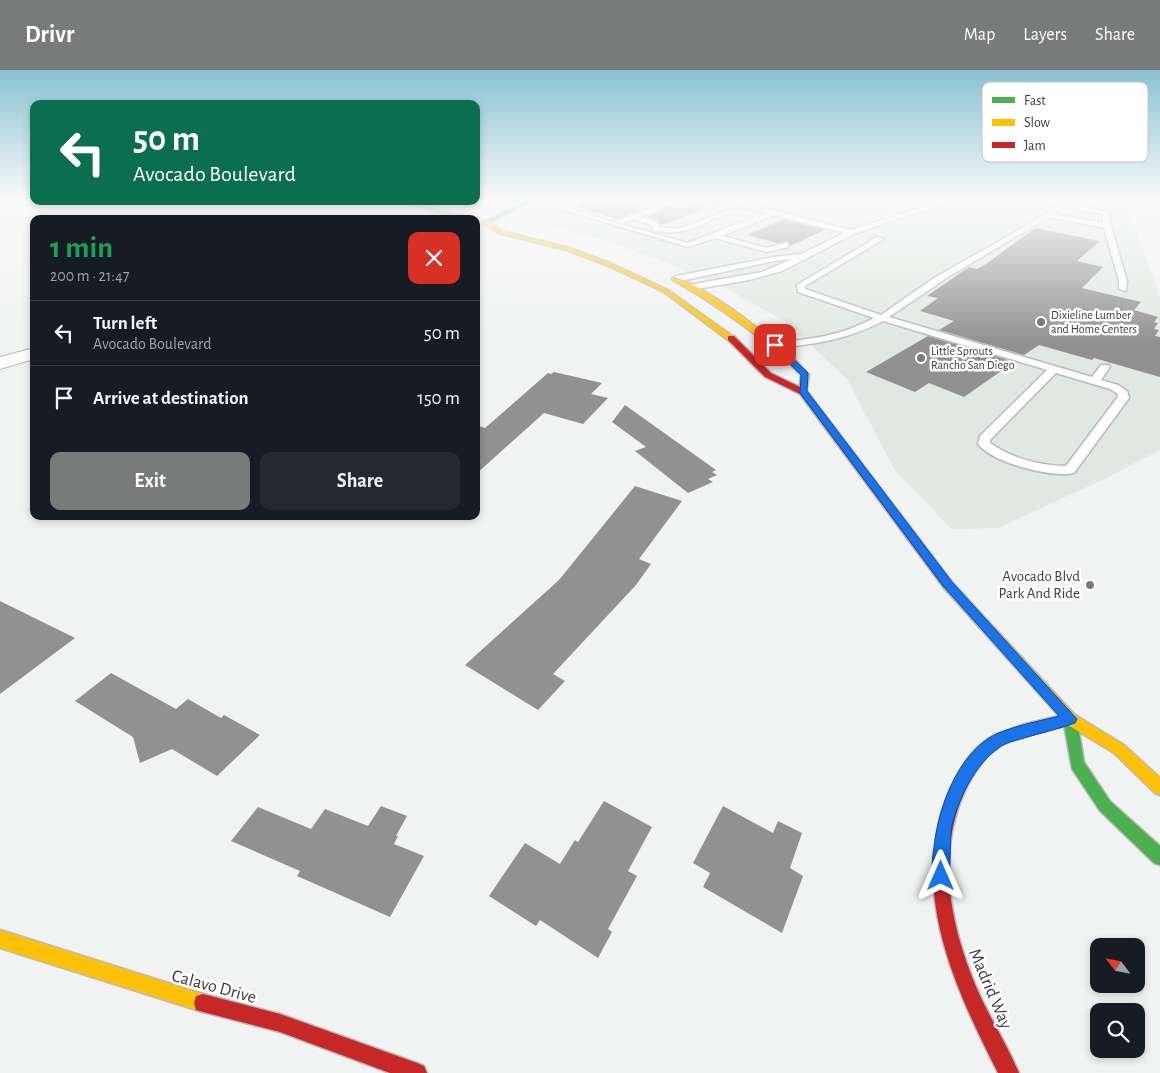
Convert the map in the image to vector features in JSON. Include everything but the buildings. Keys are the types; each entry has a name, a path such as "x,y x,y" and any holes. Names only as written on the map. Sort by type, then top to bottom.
{"main road":[{"path":"563,248 589,257 666,291 730,337 768,375 803,392 948,585 1070,719 1118,749 1160,788"},
{"path":"589,257 607,259 660,280 691,287"},
{"path":"672,277 718,303 775,345 805,375 803,392"},
{"path":"687,305 708,310 751,340 775,345"},
{"path":"1070,719 1077,764 1105,806 1160,857"},
{"name":"Madrid Way","path":"1009,1073 962,977 949,934 942,894 941,858 944,827 952,799 965,775 981,755 1000,739 1070,719"},
{"name":"Calavo Drive","path":"0,939 186,1000 280,1023 417,1073"}],"street":[{"path":"0,363 30,354"}],"lane":[{"path":"759,248 767,250 777,248"},
{"path":"691,287 780,268 794,263 819,248"},
{"path":"865,248 801,285 801,290 882,318 1054,369 1114,387 1123,393 1123,398 1070,470 1057,471 1042,468 990,451 984,444 984,439 1054,369"},
{"path":"775,345 800,344 860,329 882,318 926,286 995,248"},
{"path":"1113,248 1123,281 1123,289"},
{"path":"672,277 774,259 803,256"},
{"path":"1094,381 1105,367"}],"shaded area":[{"path":"625,248 1142,248 1160,296 1160,450 1102,480 998,528 952,529 896,472 847,379 786,322 731,291 670,264"}],"traffic: fast":[{"path":"1070,719 1077,764 1105,806 1160,857"}],"traffic: slow":[{"path":"563,248 608,264 666,291 731,338"},
{"path":"675,279 711,299 776,347 805,375 803,392"},
{"path":"948,585 1070,719 1119,749 1160,788"},
{"path":"998,740 1025,730 1070,719"},
{"path":"0,939 203,1003"}],"traffic: jam":[{"path":"731,338 768,375 803,392 948,585"},
{"path":"998,740 978,757 955,796 944,832 940,868 943,904 950,939 976,1008 1009,1073"},
{"path":"203,1003 280,1023 417,1073"}],"place":[{"name":"Dixieline Lumber and Home Centers","path":"1041,322"},
{"name":"Little Sprouts Rancho San Diego","path":"921,358"},
{"name":"Avocado Blvd Park And Ride","path":"1090,585"}],"route":[{"path":"775,345 805,375 803,392 948,585 1070,719 1000,739 981,755 965,775 952,799 944,827 941,876"}]}
